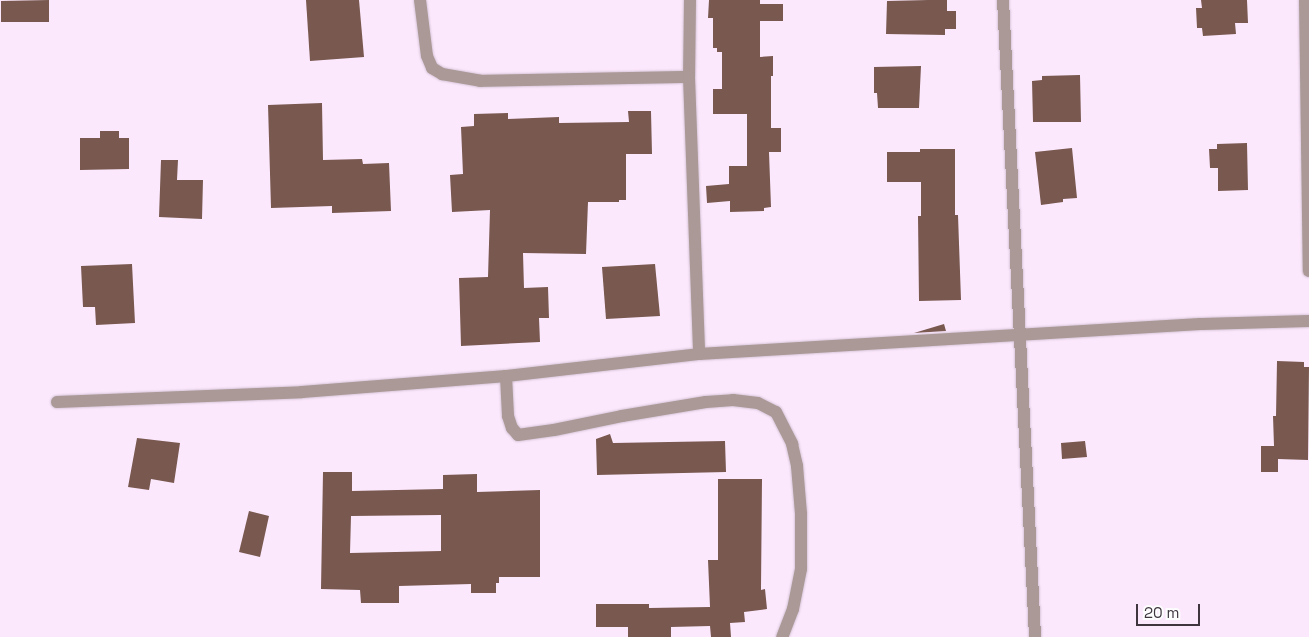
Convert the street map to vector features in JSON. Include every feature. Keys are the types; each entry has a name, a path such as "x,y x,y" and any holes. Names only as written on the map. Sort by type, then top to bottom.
{"street":[{"path":"420,0 427,56 432,68 442,74 480,81 689,77"},
{"path":"690,0 689,77 699,354"},
{"path":"1003,0 1035,637"},
{"path":"1305,0 1309,271"},
{"path":"57,402 302,392 506,376 699,354 1200,324 1309,321"},
{"path":"506,376 508,416 512,428 518,435 706,402 733,400 758,403 776,412 792,444 797,466 801,514 801,569 793,610 782,637"}],"building":[{"path":"49,0 49,22 1,22 1,1"},
{"path":"306,0 359,0 364,57 310,61"},
{"path":"709,0 760,0 760,4 783,4 783,21 760,21 760,57 773,56 771,128 781,128 781,152 769,152 771,207 764,208 764,211 730,212 730,201 707,203 706,186 729,184 729,166 747,166 747,114 713,114 713,89 722,89 722,52 717,52 717,48 713,48 713,18 708,18"},
{"path":"947,0 947,11 956,11 956,29 945,29 945,35 886,34 887,1"},
{"path":"1201,0 1247,0 1248,23 1235,23 1236,34 1203,36 1202,28 1197,28 1196,8 1202,8"},
{"path":"921,66 919,108 878,108 877,93 874,93 874,67"},
{"path":"1080,75 1081,122 1033,122 1032,81 1042,80 1042,76"},
{"path":"322,103 323,160 362,159 363,164 389,163 391,211 332,213 332,206 271,208 268,105"},
{"path":"628,111 651,111 652,154 626,154 626,200 619,200 619,202 588,202 586,254 523,253 524,288 548,287 549,318 539,318 540,342 461,346 459,278 488,277 490,210 452,212 450,175 463,174 461,127 474,126 474,114 508,113 508,119 559,117 559,123 629,122"},
{"path":"100,131 119,131 119,138 129,138 129,169 80,170 80,138 100,138"},
{"path":"1247,143 1248,190 1218,191 1218,168 1210,168 1209,149 1217,149 1217,144"},
{"path":"1072,148 1077,198 1063,199 1063,202 1041,205 1035,152"},
{"path":"920,149 955,149 955,215 958,215 961,300 919,301 918,216 921,216 921,182 887,182 887,152 920,152"},
{"path":"161,160 178,160 177,180 203,180 202,219 159,217"},
{"path":"132,264 135,323 96,325 95,307 83,307 81,266"},
{"path":"655,264 660,316 606,319 602,267"},
{"path":"944,324 946,331 914,333"},
{"path":"1277,361 1304,362 1304,367 1309,367 1308,460 1278,459 1278,472 1261,472 1261,446 1274,446 1273,416 1276,416"},
{"path":"610,434 613,443 725,441 726,472 597,475 596,439"},
{"path":"137,438 180,443 174,483 151,479 149,490 128,487"},
{"path":"1085,441 1087,457 1062,459 1061,443"},
{"path":"323,472 352,472 352,491 443,489 443,475 477,474 477,492 540,490 540,577 499,577 499,583 496,583 496,593 471,593 471,584 399,586 399,603 361,603 360,590 321,589","holes":["441,515 441,551 350,553 351,516"]},
{"path":"718,479 762,479 761,590 765,589 767,609 744,612 745,622 730,623 731,637 711,637 710,626 671,627 671,637 628,637 628,627 596,627 596,604 649,604 649,608 710,607 708,560 718,560"},
{"path":"249,511 269,516 260,557 239,552"}]}
